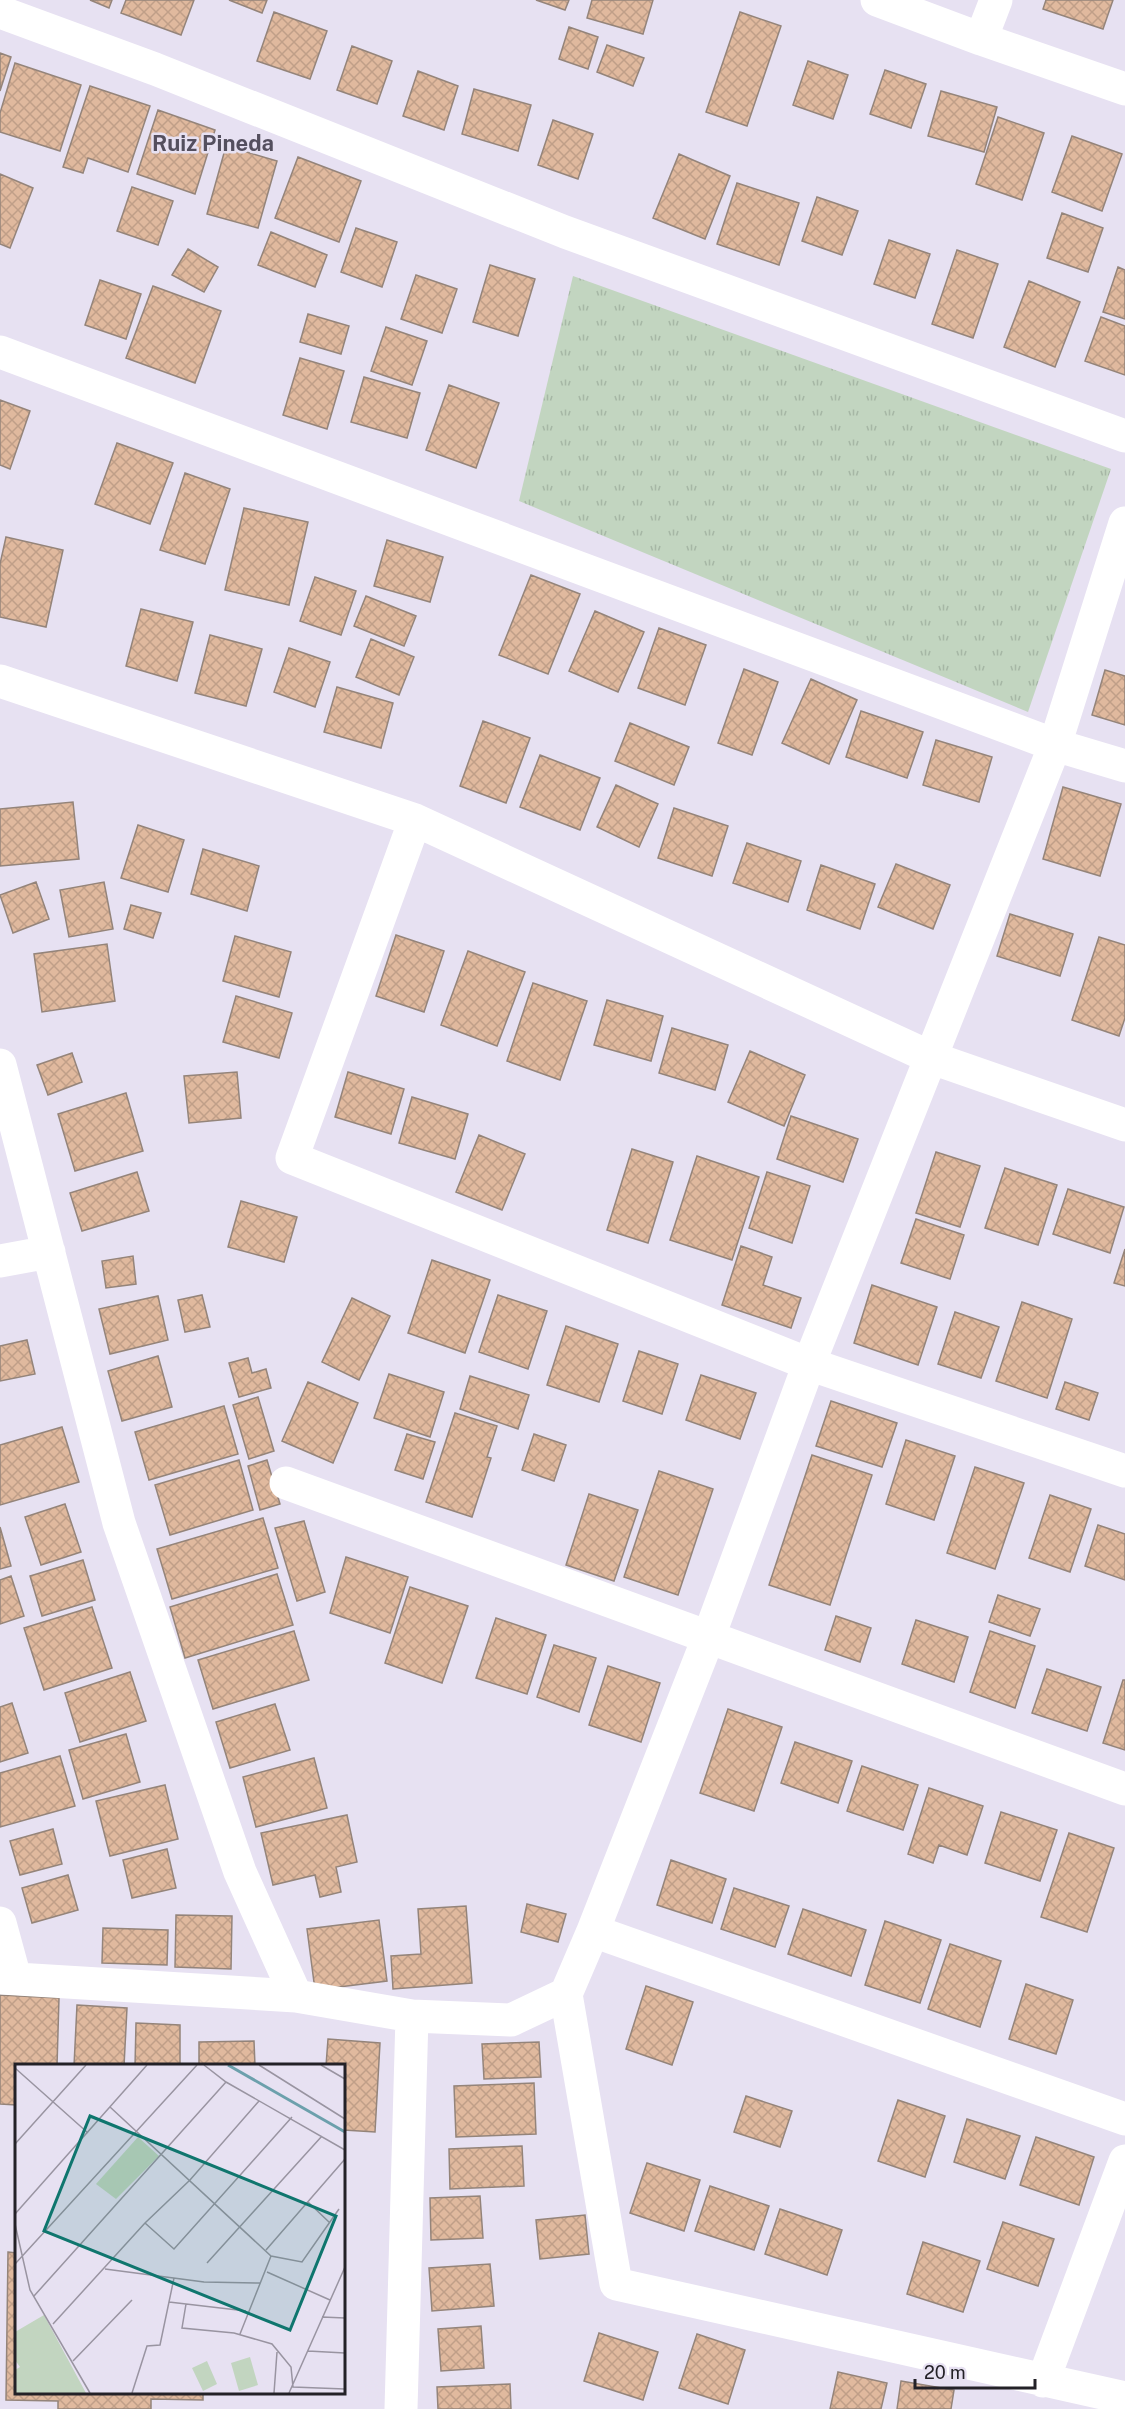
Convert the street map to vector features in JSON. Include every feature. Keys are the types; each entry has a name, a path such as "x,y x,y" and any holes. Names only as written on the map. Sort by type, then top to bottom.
{"street":[{"path":"877,0 1125,89"},
{"path":"981,39 996,0"},
{"path":"0,12 155,69 565,232 1125,436"},
{"path":"0,352 1055,745 1125,766"},
{"path":"1125,523 1055,745 809,1364 709,1636 566,1994 616,2284 1125,2398"},
{"path":"0,681 415,820 932,1058 1125,1125"},
{"path":"415,820 292,1158 809,1364 1125,1471"},
{"path":"0,1065 119,1522 240,1872 296,1996"},
{"path":"0,1261 49,1252"},
{"path":"286,1483 1125,1790"},
{"path":"0,1923 7,1978 296,1996 412,2016 511,2020 566,1994"},
{"path":"593,1931 1125,2119"},
{"path":"401,2409 412,2016"},
{"path":"1043,2381 1125,2161"}],"green space":[{"path":"573,276 1111,469 1028,712 519,501"}],"building":[{"path":"90,0 112,0 109,8"},
{"path":"126,0 194,0 181,35 121,13"},
{"path":"229,0 267,0 262,13"},
{"path":"536,0 569,0 565,10"},
{"path":"592,0 653,0 643,34 587,18"},
{"path":"1046,0 1113,0 1103,29 1043,9"},
{"path":"274,12 327,31 310,79 257,61"},
{"path":"740,12 781,26 747,126 706,112"},
{"path":"569,27 598,37 588,69 559,59"},
{"path":"607,45 644,58 633,86 597,72"},
{"path":"352,46 392,61 377,104 337,90"},
{"path":"0,53 11,57 0,91"},
{"path":"808,61 848,75 833,119 793,105"},
{"path":"15,63 81,85 60,151 0,132 0,113"},
{"path":"885,70 926,84 911,128 870,114"},
{"path":"418,71 458,86 444,130 403,116"},
{"path":"90,86 150,106 128,172 88,158 83,173 63,167"},
{"path":"474,89 531,105 518,151 462,134"},
{"path":"941,91 997,107 984,152 928,136"},
{"path":"158,110 215,130 195,194 137,174"},
{"path":"998,117 1044,133 1022,200 976,184"},
{"path":"553,120 593,134 578,179 538,165"},
{"path":"1072,136 1122,154 1102,211 1052,192"},
{"path":"226,146 277,161 258,228 207,214"},
{"path":"679,154 730,176 705,239 653,218"},
{"path":"298,157 361,181 339,242 275,218"},
{"path":"0,174 33,188 10,248 0,244"},
{"path":"737,183 799,203 779,265 717,244"},
{"path":"132,187 173,201 158,245 117,231"},
{"path":"817,197 858,211 842,255 802,241"},
{"path":"1062,213 1103,228 1088,272 1047,258"},
{"path":"356,228 397,242 382,287 341,272"},
{"path":"271,232 327,255 315,287 258,265"},
{"path":"889,240 930,254 915,298 874,284"},
{"path":"188,249 218,267 204,292 172,275"},
{"path":"957,250 998,264 973,338 932,324"},
{"path":"490,265 535,279 518,336 473,322"},
{"path":"1118,267 1125,270 1125,319 1103,312"},
{"path":"416,275 457,289 442,333 401,319"},
{"path":"100,280 141,294 126,339 85,325"},
{"path":"1029,281 1080,302 1055,367 1004,347"},
{"path":"153,286 221,311 195,383 126,358"},
{"path":"308,314 349,326 341,354 300,342"},
{"path":"1101,317 1125,326 1125,375 1085,361"},
{"path":"386,327 427,341 412,385 371,371"},
{"path":"300,358 344,371 327,429 283,415"},
{"path":"364,377 420,393 407,438 351,422"},
{"path":"449,385 499,403 476,468 426,450"},
{"path":"0,400 30,411 10,469 0,465"},
{"path":"117,443 173,463 150,524 95,504"},
{"path":"185,473 230,489 205,564 160,550"},
{"path":"244,508 308,522 289,605 225,590"},
{"path":"6,537 63,550 46,627 0,617 0,564"},
{"path":"387,540 443,557 430,602 374,586"},
{"path":"531,575 580,594 548,674 499,655"},
{"path":"315,577 356,591 341,635 300,621"},
{"path":"366,596 416,616 404,646 354,626"},
{"path":"141,609 193,622 177,681 126,666"},
{"path":"595,611 644,632 618,692 569,671"},
{"path":"659,628 706,645 685,705 638,688"},
{"path":"210,635 262,649 246,706 195,693"},
{"path":"371,639 414,657 399,695 356,677"},
{"path":"289,648 330,662 315,707 274,692"},
{"path":"744,669 778,682 752,755 718,743"},
{"path":"1105,670 1125,676 1125,725 1092,715"},
{"path":"811,679 857,700 829,764 782,743"},
{"path":"337,687 393,703 381,748 324,732"},
{"path":"861,711 923,732 907,778 846,757"},
{"path":"483,721 530,738 506,803 460,786"},
{"path":"630,723 689,747 674,785 615,761"},
{"path":"936,740 992,757 979,802 923,785"},
{"path":"540,755 600,778 580,830 520,807"},
{"path":"616,785 658,804 639,847 597,827"},
{"path":"1063,787 1121,804 1100,876 1043,859"},
{"path":"73,802 79,859 0,866 0,809"},
{"path":"674,808 728,826 712,876 658,858"},
{"path":"138,825 184,840 168,892 121,878"},
{"path":"747,843 801,861 788,902 733,883"},
{"path":"203,849 259,866 247,911 191,894"},
{"path":"896,864 950,885 933,929 878,907"},
{"path":"821,865 875,884 860,929 807,910"},
{"path":"36,882 49,919 13,933 0,895"},
{"path":"104,882 113,929 69,937 60,890"},
{"path":"131,905 161,913 153,938 124,929"},
{"path":"1010,914 1073,934 1060,976 997,956"},
{"path":"396,935 444,951 424,1012 376,996"},
{"path":"235,936 291,952 279,997 223,981"},
{"path":"1099,937 1125,945 1125,1018 1119,1036 1072,1020"},
{"path":"107,944 115,1001 42,1012 34,954"},
{"path":"468,951 525,972 497,1046 441,1025"},
{"path":"533,983 587,1001 560,1080 507,1061"},
{"path":"236,996 292,1013 279,1058 223,1042"},
{"path":"607,1000 663,1016 651,1061 594,1045"},
{"path":"672,1028 728,1045 715,1090 659,1073"},
{"path":"750,1051 805,1075 784,1126 728,1102"},
{"path":"72,1053 82,1082 48,1095 37,1065"},
{"path":"237,1072 241,1118 189,1123 184,1076"},
{"path":"348,1072 404,1089 391,1134 335,1117"},
{"path":"126,1093 143,1151 75,1171 58,1114"},
{"path":"412,1097 468,1114 455,1159 399,1143"},
{"path":"791,1116 858,1139 843,1182 777,1159"},
{"path":"479,1135 525,1154 502,1210 456,1192"},
{"path":"632,1149 673,1162 648,1243 607,1230"},
{"path":"936,1152 980,1166 960,1227 916,1213"},
{"path":"697,1156 759,1177 732,1260 670,1240"},
{"path":"1005,1168 1057,1185 1038,1245 985,1228"},
{"path":"137,1172 149,1211 82,1231 70,1193"},
{"path":"767,1172 810,1186 792,1243 749,1228"},
{"path":"1068,1189 1124,1207 1110,1253 1053,1234"},
{"path":"241,1201 297,1217 284,1262 228,1247"},
{"path":"916,1219 964,1235 950,1279 901,1263"},
{"path":"741,1246 772,1257 763,1285 801,1298 791,1328 722,1305"},
{"path":"1125,1249 1125,1286 1114,1283"},
{"path":"133,1256 136,1284 106,1288 102,1261"},
{"path":"432,1260 490,1280 465,1353 408,1333"},
{"path":"872,1285 937,1307 918,1365 854,1343"},
{"path":"202,1295 210,1327 185,1332 178,1300"},
{"path":"498,1295 547,1311 528,1369 479,1352"},
{"path":"158,1296 168,1340 110,1354 99,1309"},
{"path":"352,1298 390,1316 359,1380 322,1362"},
{"path":"1022,1302 1072,1319 1047,1398 996,1381"},
{"path":"955,1312 999,1327 981,1378 938,1364"},
{"path":"566,1326 618,1344 599,1402 547,1385"},
{"path":"27,1340 35,1374 0,1381 0,1346"},
{"path":"639,1351 678,1364 662,1414 623,1401"},
{"path":"158,1356 172,1407 122,1421 108,1371"},
{"path":"248,1358 252,1373 266,1369 271,1388 239,1397 229,1363"},
{"path":"389,1374 444,1392 430,1437 374,1418"},
{"path":"701,1375 756,1393 740,1439 686,1420"},
{"path":"470,1376 529,1395 518,1429 460,1409"},
{"path":"308,1382 358,1403 333,1463 282,1441"},
{"path":"1065,1382 1098,1393 1089,1420 1056,1409"},
{"path":"258,1397 274,1451 249,1459 233,1405"},
{"path":"831,1401 897,1423 882,1467 816,1446"},
{"path":"224,1406 238,1454 149,1480 135,1432"},
{"path":"455,1413 497,1426 487,1457 491,1458 472,1517 426,1502"},
{"path":"62,1427 79,1482 0,1505 0,1445"},
{"path":"407,1434 435,1442 423,1479 395,1470"},
{"path":"534,1434 566,1445 554,1481 522,1470"},
{"path":"906,1440 955,1456 934,1520 886,1504"},
{"path":"812,1455 872,1475 830,1605 769,1585"},
{"path":"239,1460 253,1510 170,1535 155,1485"},
{"path":"267,1460 280,1504 260,1510 248,1466"},
{"path":"975,1467 1024,1483 995,1569 947,1553"},
{"path":"659,1471 713,1489 678,1595 624,1577"},
{"path":"589,1494 638,1510 614,1581 566,1565"},
{"path":"1050,1495 1091,1509 1070,1572 1029,1558"},
{"path":"65,1504 81,1552 41,1565 25,1517"},
{"path":"263,1518 278,1568 172,1599 157,1549"},
{"path":"304,1521 325,1592 297,1601 275,1528"},
{"path":"1098,1525 1125,1534 1125,1580 1085,1566"},
{"path":"0,1527 11,1566 0,1569"},
{"path":"346,1557 408,1577 390,1633 330,1613"},
{"path":"83,1560 95,1600 42,1616 30,1576"},
{"path":"277,1574 293,1625 185,1658 170,1607"},
{"path":"11,1576 24,1616 0,1624 0,1580"},
{"path":"410,1587 468,1606 442,1683 385,1663"},
{"path":"998,1595 1040,1609 1030,1636 989,1622"},
{"path":"92,1607 112,1668 44,1690 24,1628"},
{"path":"836,1616 871,1628 860,1662 825,1650"},
{"path":"496,1618 546,1635 527,1694 476,1678"},
{"path":"916,1620 968,1637 954,1682 902,1664"},
{"path":"294,1631 309,1680 213,1709 198,1660"},
{"path":"990,1631 1035,1646 1015,1708 970,1692"},
{"path":"554,1645 596,1658 579,1712 537,1697"},
{"path":"608,1666 660,1683 641,1742 589,1725"},
{"path":"1047,1669 1101,1687 1087,1731 1032,1713"},
{"path":"130,1672 146,1721 80,1742 65,1693"},
{"path":"1123,1680 1125,1680 1125,1750 1103,1743"},
{"path":"12,1703 28,1753 0,1762 0,1707"},
{"path":"275,1704 290,1750 230,1768 216,1722"},
{"path":"728,1709 782,1727 754,1811 700,1793"},
{"path":"126,1734 140,1782 83,1799 69,1750"},
{"path":"795,1742 852,1761 838,1803 781,1783"},
{"path":"60,1756 75,1806 0,1827 0,1773"},
{"path":"314,1758 327,1808 256,1827 243,1777"},
{"path":"862,1766 918,1785 903,1830 847,1811"},
{"path":"165,1785 178,1839 110,1856 96,1801"},
{"path":"929,1788 983,1806 967,1855 939,1845 933,1863 908,1854"},
{"path":"1001,1812 1057,1830 1040,1881 985,1863"},
{"path":"347,1815 357,1862 336,1867 341,1892 320,1897 315,1875 273,1885 261,1833"},
{"path":"53,1829 62,1864 20,1875 10,1841"},
{"path":"1069,1833 1114,1848 1087,1932 1041,1917"},
{"path":"167,1849 176,1888 132,1898 123,1860"},
{"path":"671,1860 726,1879 712,1923 657,1905"},
{"path":"68,1875 78,1910 32,1923 22,1888"},
{"path":"734,1888 789,1906 775,1947 721,1929"},
{"path":"527,1904 566,1914 558,1942 521,1932"},
{"path":"466,1906 472,1983 393,1989 391,1956 421,1954 418,1909"},
{"path":"803,1909 866,1930 851,1976 788,1954"},
{"path":"176,1915 232,1916 231,1969 175,1967"},
{"path":"379,1920 387,1981 315,1990 307,1929"},
{"path":"885,1921 941,1940 920,2003 865,1985"},
{"path":"103,1928 168,1930 167,1965 102,1963"},
{"path":"950,1944 1001,1961 980,2027 928,2009"},
{"path":"1026,1984 1073,2000 1056,2054 1009,2039"},
{"path":"646,1986 693,2002 672,2065 626,2049"},
{"path":"0,1995 59,1998 57,2064 15,2064 15,2105 0,2104"},
{"path":"77,2005 127,2008 124,2064 74,2064"},
{"path":"136,2023 180,2025 180,2064 135,2064"},
{"path":"328,2039 380,2043 375,2132 345,2130 345,2064 326,2064"},
{"path":"254,2041 255,2064 199,2064 199,2042"},
{"path":"539,2042 541,2077 484,2079 482,2044"},
{"path":"534,2083 536,2134 456,2137 454,2086"},
{"path":"746,2096 792,2111 780,2147 734,2132"},
{"path":"898,2100 945,2116 925,2177 878,2161"},
{"path":"967,2119 1020,2136 1005,2179 954,2162"},
{"path":"1036,2137 1094,2157 1079,2205 1020,2185"},
{"path":"522,2146 524,2186 450,2189 449,2149"},
{"path":"647,2163 700,2180 684,2231 630,2213"},
{"path":"710,2186 769,2206 754,2250 695,2231"},
{"path":"480,2196 483,2238 431,2240 430,2198"},
{"path":"780,2209 842,2230 827,2275 765,2254"},
{"path":"585,2215 589,2254 540,2259 536,2220"},
{"path":"1003,2222 1054,2239 1038,2286 987,2269"},
{"path":"923,2242 980,2261 963,2312 907,2294"},
{"path":"8,2252 15,2253 15,2394 203,2394 203,2400 151,2399 151,2409 58,2409 58,2401 6,2400"},
{"path":"490,2264 494,2306 432,2311 429,2268"},
{"path":"481,2326 484,2368 441,2371 438,2329"},
{"path":"599,2333 658,2352 643,2400 584,2381"},
{"path":"697,2334 745,2350 728,2404 679,2388"},
{"path":"838,2372 887,2383 881,2409 830,2409"},
{"path":"901,2381 954,2390 951,2409 897,2409"},
{"path":"510,2384 511,2409 438,2409 437,2387"}],"district":[{"name":"Ruiz Pineda","path":"213,143"}]}
